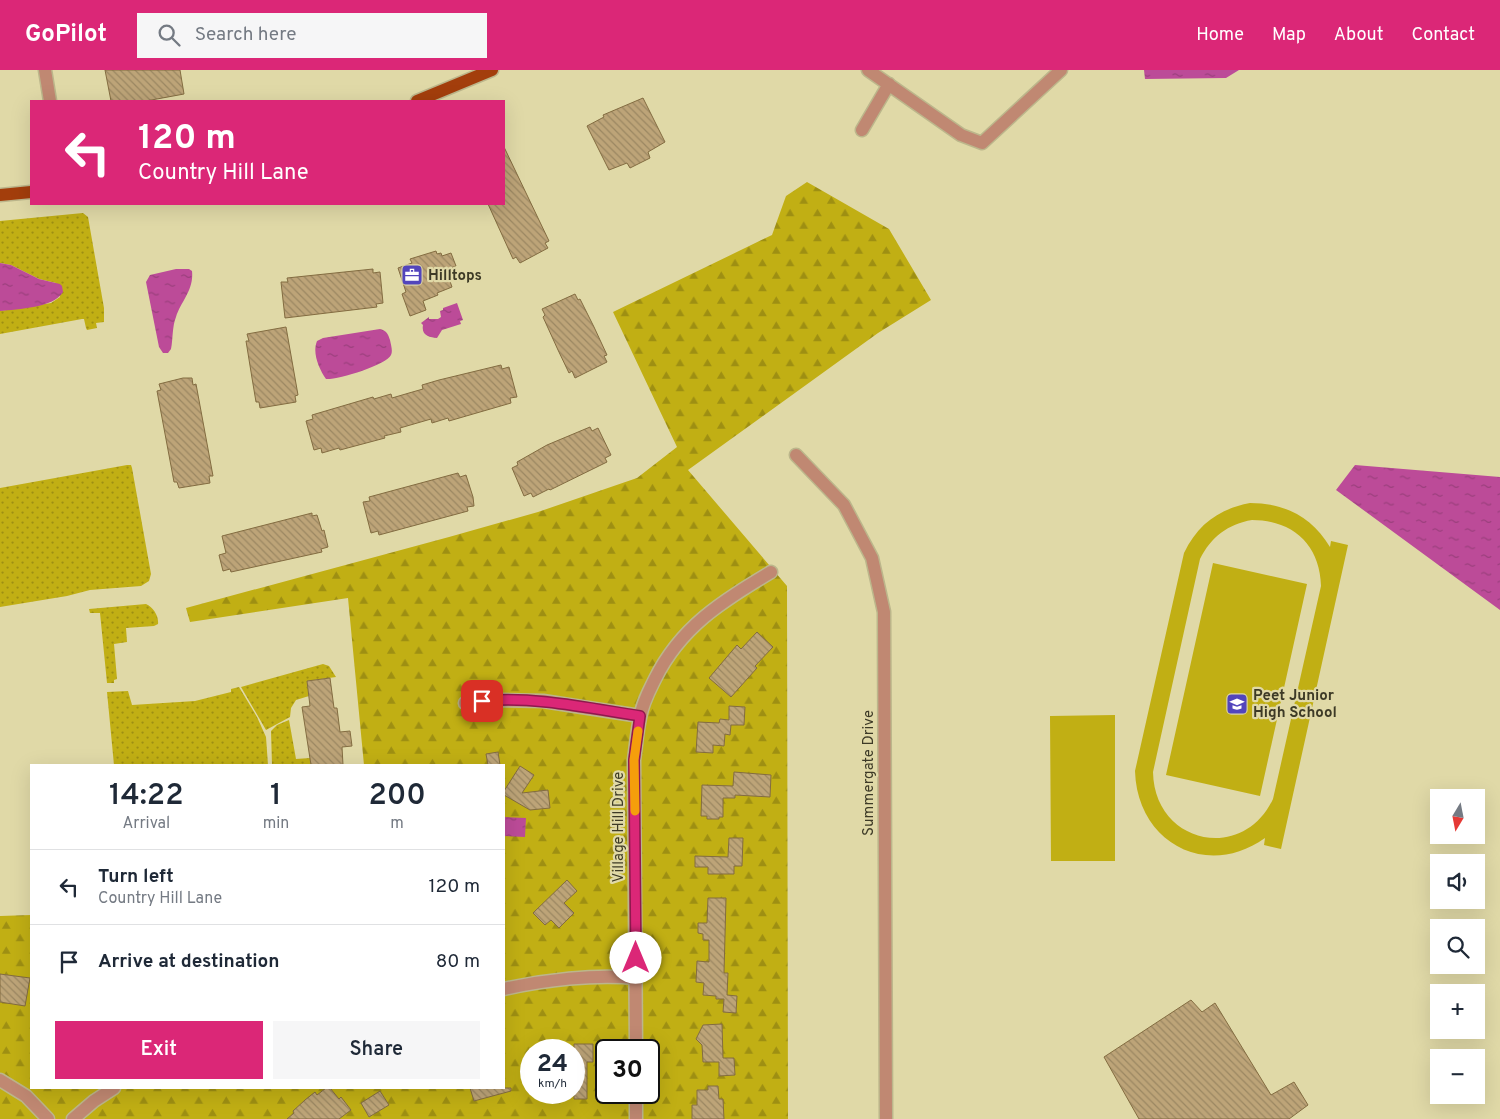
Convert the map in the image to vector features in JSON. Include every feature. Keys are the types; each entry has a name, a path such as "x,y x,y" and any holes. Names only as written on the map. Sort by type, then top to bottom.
{"main road":[{"path":"419,100 492,70"},
{"path":"0,195 30,192"}],"street":[{"path":"45,70 50,100"},
{"path":"868,70 961,135 982,144 1061,70"},
{"path":"862,130 889,84"},
{"name":"Summergate Drive","path":"796,454 844,505 872,558 884,612 886,1119"},
{"name":"Village Hill Drive","path":"636,1039 634,760 640,716 649,690 662,664 679,640 699,620 723,602 771,572"},
{"path":"465,703 499,700 543,701 640,716"},
{"path":"505,989 565,980 636,978"},
{"path":"0,1080 26,1096 48,1119"},
{"path":"73,1119 94,1101 112,1089"},
{"path":"636,1104 636,1119"}],"green space":[{"path":"807,182 889,229 931,300 878,333 688,470 787,586 788,1119 0,1119 0,916 30,915 30,1089 505,1089 505,764 364,764 348,598 190,622 186,608 538,512 637,478 677,447 613,312 772,235 786,196"},
{"path":"83,213 88,217 104,308 104,322 96,323 97,328 87,330 84,319 82,319 0,334 0,311 51,303 60,297 56,283 39,279 11,265 0,263 0,221"},
{"path":"131,465 132,468 151,574 149,581 141,586 90,590 67,596 0,607 0,488"},
{"path":"1250,503 1286,509 1315,527 1330,547 1331,541 1348,545 1281,849 1264,845 1265,838 1243,850 1220,855 1198,854 1179,847 1161,834 1148,817 1139,796 1135,771 1184,553 1196,534 1211,519","holes":["1252,520 1267,521 1292,530 1310,547 1316,558 1321,586 1273,799 1259,819 1241,832 1222,838 1202,836 1183,829 1168,815 1157,796 1153,772 1200,559 1209,544 1228,528"]},
{"path":"1213,563 1307,584 1260,796 1166,775"},
{"path":"146,604 155,612 158,624 126,628 127,642 114,644 117,679 114,680 114,683 107,683 100,613 90,613 89,609"},
{"path":"323,664 329,666 336,677 307,681 309,696 296,700 291,708 290,717 266,730 241,687"},
{"path":"239,687 257,717 266,737 268,764 114,764 107,692 128,691 132,705 195,701 231,692 231,689"},
{"path":"1115,715 1115,861 1051,861 1050,716"},
{"path":"289,720 296,759 310,758 311,764 272,764 271,731 277,725"}],"water":[{"path":"1144,70 1239,70 1226,78 1145,79"},
{"path":"0,263 11,265 39,279 60,284 63,292 44,305 0,311"},
{"path":"176,269 189,269 192,271 192,278 189,290 175,321 171,349 168,353 163,353 159,347 146,282 150,275"},
{"path":"457,303 463,320 460,321 461,324 442,330 437,338 423,332 423,325 421,323 429,317 429,319 438,319 441,317 440,311 443,308"},
{"path":"380,329 387,333 390,340 392,352 388,359 361,371 326,379 317,361 315,351 317,341 323,338"},
{"path":"1355,465 1500,477 1500,610 1336,490"},
{"path":"505,817 526,818 525,837 505,836"}],"building":[{"path":"105,70 180,70 184,94 151,100 111,100"},
{"path":"643,98 665,142 648,152 650,158 630,168 627,163 609,170 587,126 604,117 603,115"},
{"path":"505,149 549,241 545,243 548,248 520,263 516,257 513,259 488,205 505,205"},
{"path":"436,251 437,254 441,253 442,256 451,253 456,266 446,270 452,287 423,301 426,310 410,316 402,294 406,292 398,268 412,263 410,259"},
{"path":"373,269 373,273 380,272 383,303 376,304 377,307 285,318 281,282 288,282 287,278"},
{"path":"575,294 578,300 580,299 594,327 607,355 604,356 607,362 575,378 572,371 569,373 558,350 543,317 545,315 542,309"},
{"path":"286,327 298,395 295,396 296,402 260,408 259,402 256,402 246,341 249,341 247,334"},
{"path":"501,365 502,369 509,367 517,397 510,398 511,403 449,421 448,418 432,423 431,419 400,428 401,432 384,436 385,438 340,450 339,448 322,453 321,448 314,450 306,421 313,419 312,415 373,397 374,399 391,394 392,398 423,389 422,385"},
{"path":"183,378 192,378 193,385 196,384 213,476 209,476 210,483 179,488 177,482 174,482 157,391 161,390 159,384"},
{"path":"590,427 592,431 598,428 611,455 605,458 607,462 533,497 531,493 524,496 512,468 518,465 517,462 547,445"},
{"path":"458,473 460,477 466,475 473,497 474,506 467,507 468,511 379,535 378,531 371,533 363,502 370,501 369,497"},
{"path":"312,513 312,516 317,515 322,531 324,530 328,547 321,549 322,552 231,572 230,569 223,571 219,555 226,553 222,536"},
{"path":"757,632 773,647 755,666 757,668 731,697 709,678 737,645 741,649"},
{"path":"330,678 334,708 337,708 340,732 350,731 352,746 342,747 343,764 311,764 302,707 310,706 307,681"},
{"path":"729,706 745,707 744,725 731,725 730,735 725,734 724,746 713,745 713,753 696,752 698,722 719,723 720,719 729,720"},
{"path":"498,752 500,764 488,764 486,754"},
{"path":"520,766 534,775 522,793 548,790 550,808 530,810 505,796 505,789"},
{"path":"734,772 771,775 770,797 735,795 735,798 723,798 723,817 707,819 707,816 701,816 702,785 733,786"},
{"path":"729,838 743,838 742,866 734,866 734,874 708,874 708,867 695,867 695,856 728,857"},
{"path":"567,880 577,891 564,903 574,913 559,928 551,920 545,925 533,913"},
{"path":"708,898 726,898 724,973 728,973 727,995 737,996 736,1013 723,1012 724,999 703,995 704,983 696,982 697,961 709,962 709,940 703,940 703,934 698,933 698,923 707,923"},
{"path":"0,974 30,978 25,1006 0,1002"},
{"path":"1191,1000 1202,1012 1215,1003 1271,1095 1294,1082 1308,1105 1289,1119 1139,1119 1104,1057"},
{"path":"722,1024 723,1058 734,1058 735,1075 719,1076 719,1062 703,1062 702,1045 696,1039 703,1025"},
{"path":"585,1044 593,1044 593,1062 587,1062 587,1099 585,1099"},
{"path":"708,1086 718,1086 719,1099 723,1099 724,1119 692,1119 692,1105 697,1105 697,1090 708,1090"},
{"path":"511,1088 511,1091 474,1101 470,1089"},
{"path":"325,1089 331,1089 339,1099 341,1097 351,1110 339,1119 287,1119 294,1113 293,1111 315,1092 317,1095"},
{"path":"380,1091 389,1105 369,1117 361,1103"}],"slow traffic":[{"path":"635,811 634,760 638,731"}],"place":[{"name":"Hilltops","path":"412,275"},
{"name":"Peet Junior High School","path":"1237,704"}],"route":[{"path":"482,701 543,701 640,716 634,760 636,958"}]}
